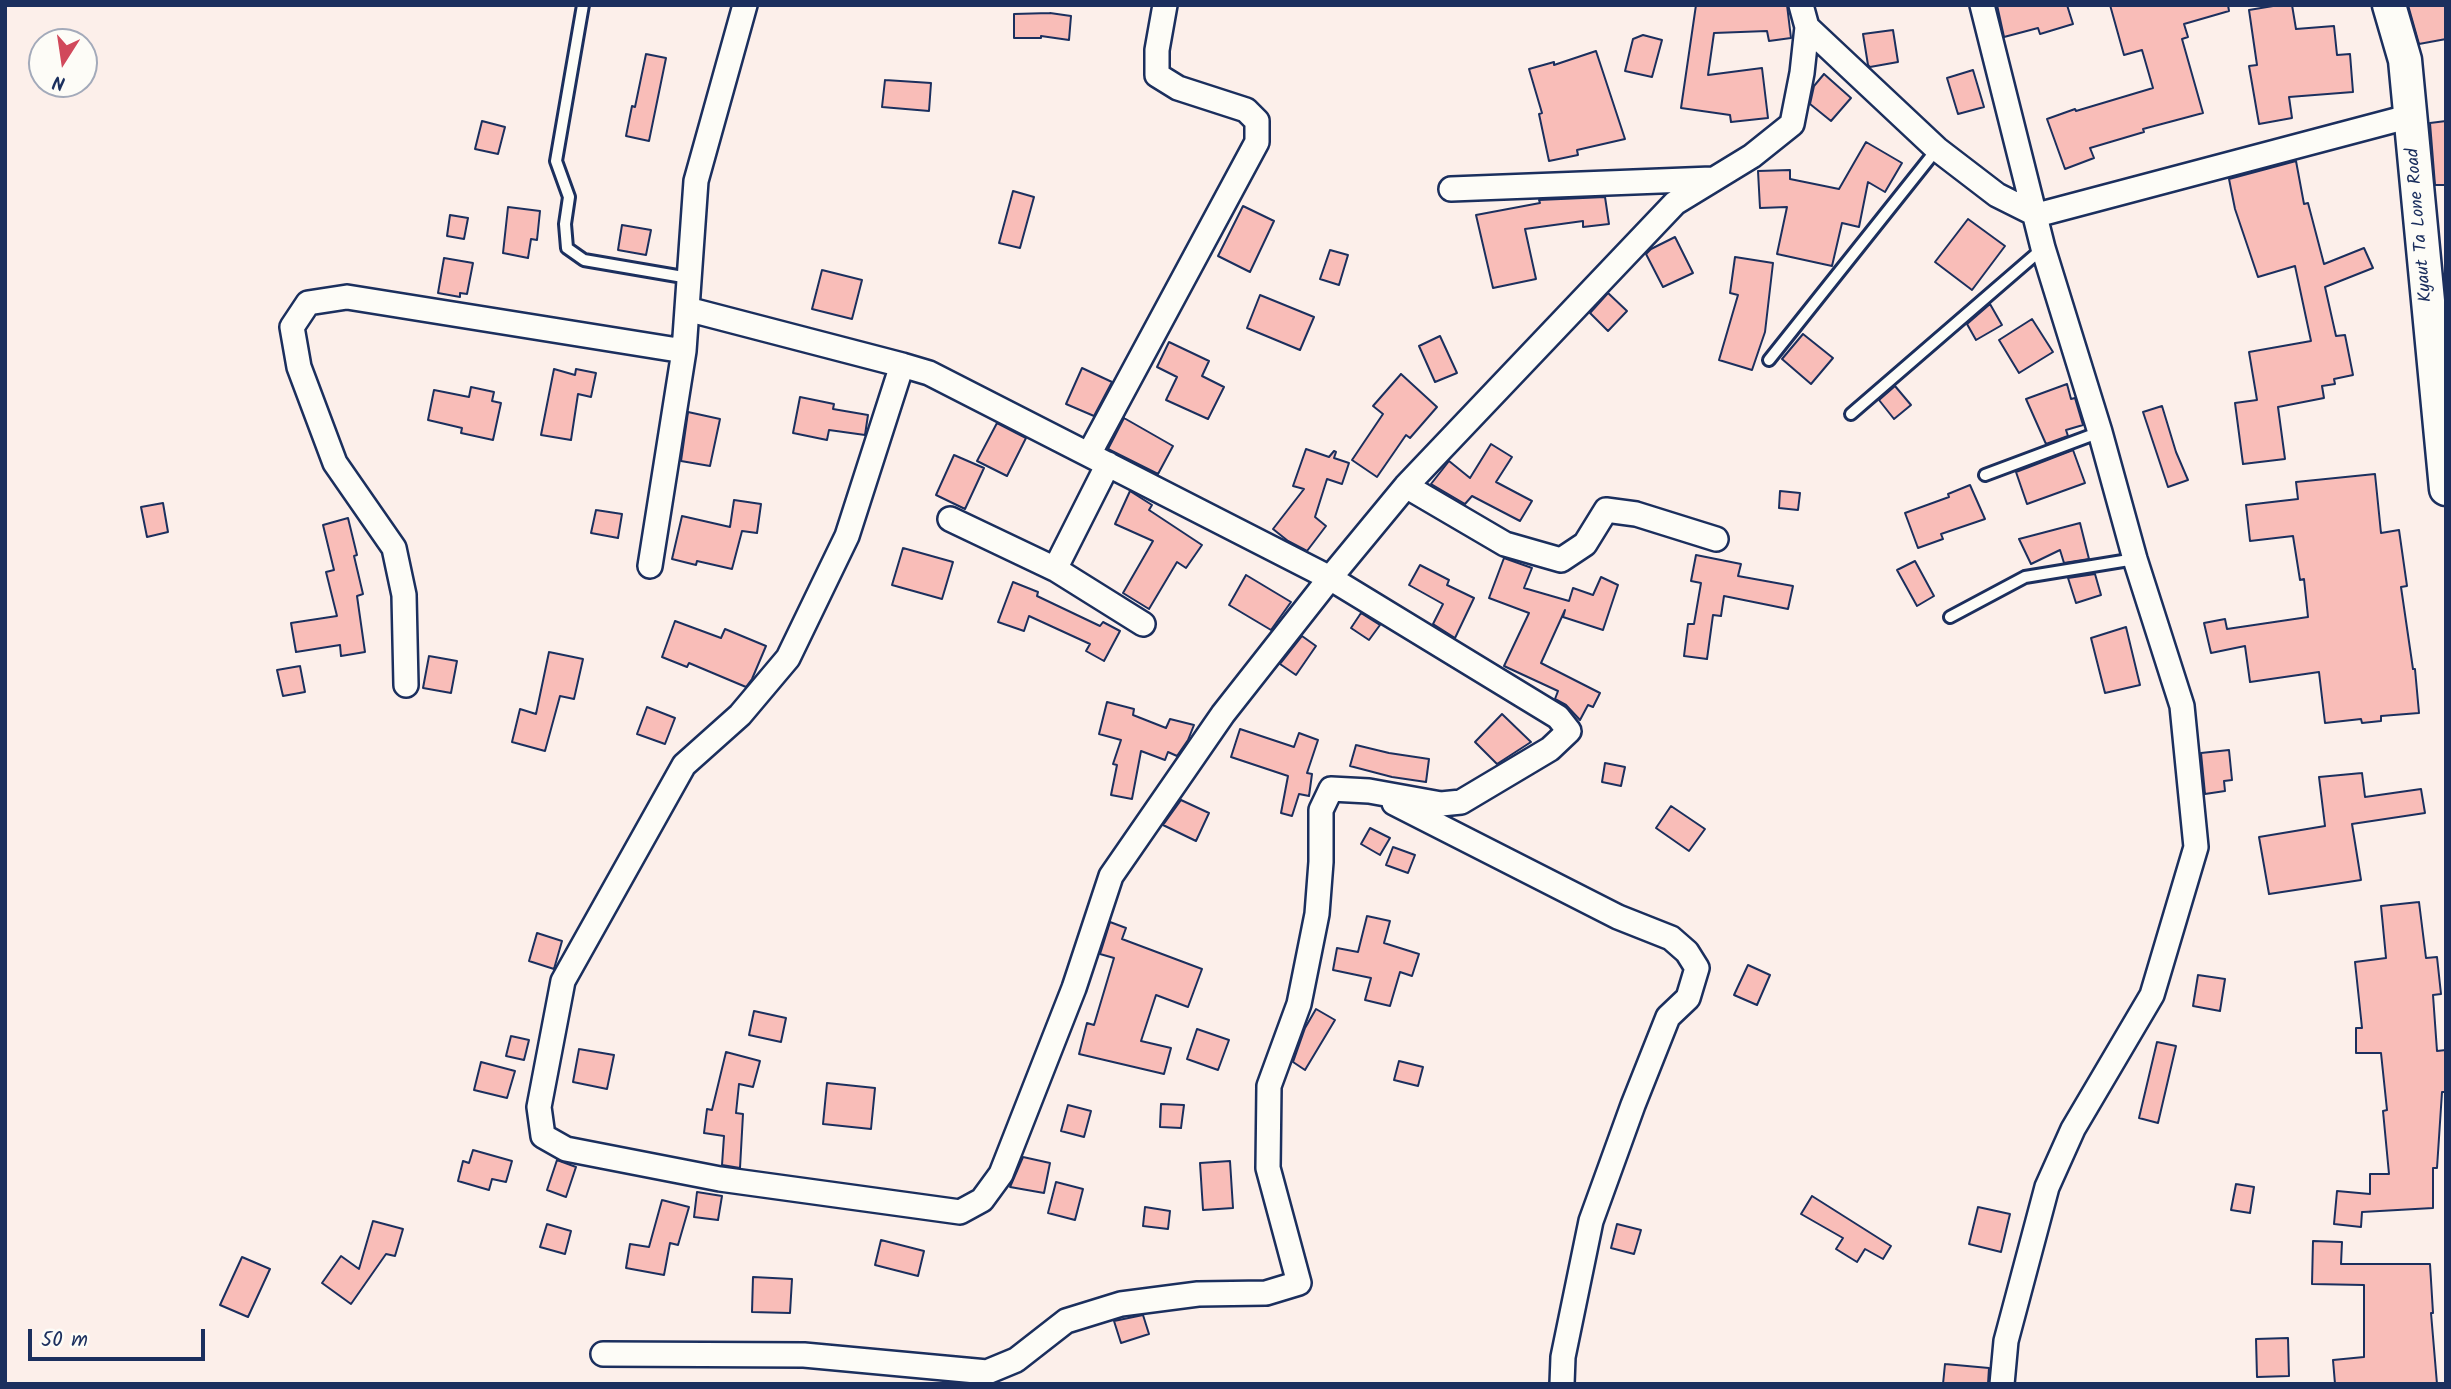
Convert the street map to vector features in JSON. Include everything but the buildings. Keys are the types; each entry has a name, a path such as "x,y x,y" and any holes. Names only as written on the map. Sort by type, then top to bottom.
{"main road":[{"name":"Kyaut Ta Lone Road","path":"2389,5 2405,60 2446,489"}],"street":[{"path":"650,566 684,351 696,181 745,5"},
{"path":"1055,569 1098,459 1257,142 1257,121 1247,110 1178,88 1157,75 1157,50 1165,5"},
{"path":"1982,5 2037,215 2043,248 2100,432 2135,559 2182,706 2196,847 2152,995 2073,1129 2047,1187 2006,1341 2002,1384"},
{"path":"902,365 847,536 788,658 740,715 684,765 564,981 539,1107 543,1136 566,1149 720,1179 960,1212 982,1200 1001,1174 1074,988 1111,876 1223,714 1406,486 1675,203 1752,156 1792,124 1802,73 1804,16"},
{"path":"1804,16 1937,149 1997,195 2037,215 2411,117"},
{"path":"1451,189 1715,179"},
{"path":"407,685 404,595 394,548 335,463 299,367 292,327 308,303 347,297 684,351"},
{"path":"603,1354 804,1354 987,1372 1016,1360 1066,1321 1121,1304 1198,1294 1266,1293 1299,1283 1268,1168 1269,1086 1299,1004 1317,914 1321,810 1331,789 1369,791 1441,804 1461,802 1550,749 1570,731 1558,717 1330,578 929,373 687,309"},
{"path":"1406,486 1505,544 1561,560 1586,544 1606,510 1636,514 1717,539"},
{"path":"950,519 1055,569 1143,624"},
{"path":"1369,791 1618,917 1671,938 1688,952 1697,968 1688,998 1668,1017 1591,1221 1563,1357 1562,1384"}],"lane":[{"path":"583,5 556,161 569,197 565,224 567,248 583,260 690,278"},
{"path":"1769,360 1937,149"},
{"path":"1851,414 2043,248"},
{"path":"1985,475 2100,432"},
{"path":"1950,617 2025,577 2135,559"}]}
